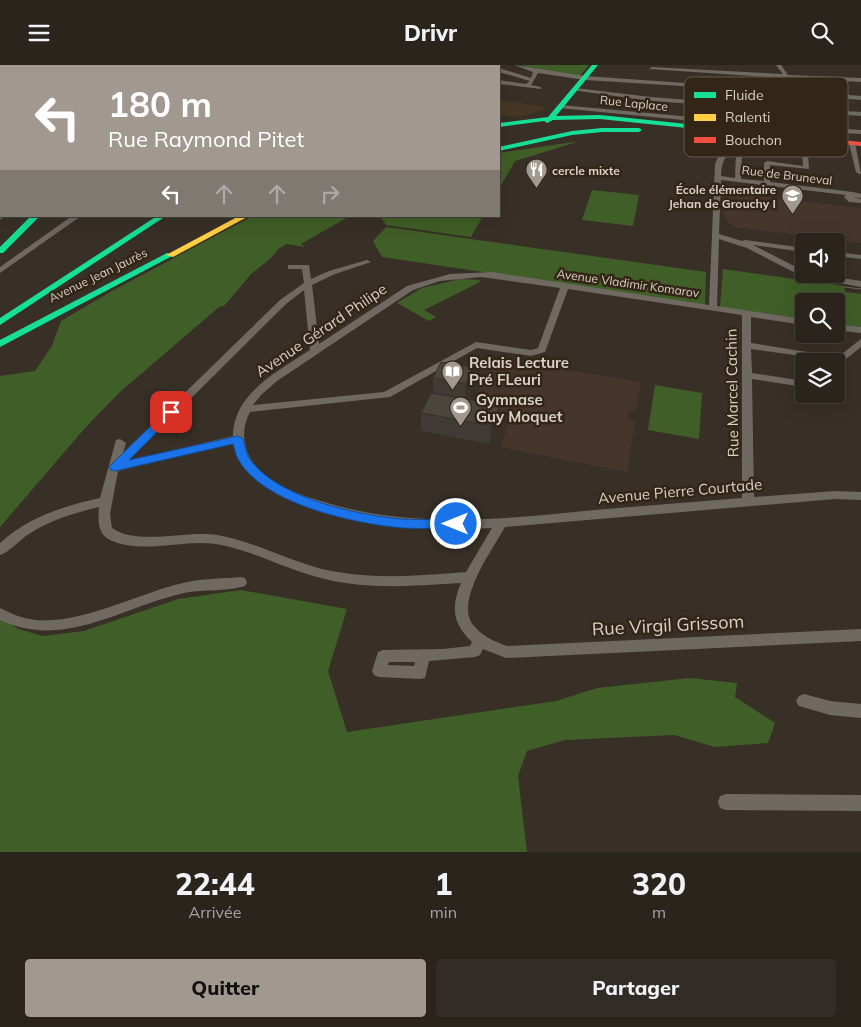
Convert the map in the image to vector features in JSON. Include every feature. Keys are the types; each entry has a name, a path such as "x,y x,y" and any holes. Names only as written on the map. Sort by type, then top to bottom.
{"street":[{"path":"517,65 536,71 585,78 684,85"},
{"path":"500,147 565,112 575,90 595,65"},
{"path":"718,65 725,77"},
{"path":"778,65 788,77"},
{"path":"651,116 652,67 788,77"},
{"path":"500,71 533,80"},
{"path":"527,87 533,80 536,71"},
{"path":"500,72 505,76 500,81"},
{"path":"848,79 861,80"},
{"path":"500,82 539,88"},
{"path":"575,90 684,102"},
{"path":"848,97 861,98"},
{"path":"500,125 565,112 684,125"},
{"name":"Rue Laplace","path":"565,112 651,116 684,122"},
{"path":"848,113 861,114"},
{"path":"500,147 548,137 602,130 684,133"},
{"path":"848,133 861,132"},
{"path":"856,143 859,172"},
{"path":"713,308 719,161 723,157"},
{"path":"738,180 739,157"},
{"path":"767,183 767,163 807,168 806,157"},
{"name":"Rue de Bruneval","path":"718,178 857,195"},
{"path":"857,195 848,197 852,200 861,201"},
{"path":"0,251 35,217"},
{"path":"0,271 75,217"},
{"path":"0,314 24,303 160,217"},
{"path":"161,260 243,217"},
{"path":"716,236 741,242 795,249"},
{"path":"741,242 795,270"},
{"path":"845,255 861,257"},
{"name":"Avenue Jean Jaurès","path":"0,343 161,260"},
{"name":"Avenue Jean Jaurès","path":"0,338 161,260"},
{"path":"115,467 284,302 307,283 334,271 367,263"},
{"path":"0,322 86,264"},
{"path":"291,267 306,267 315,350"},
{"name":"Avenue Vladimir Komarov","path":"448,277 492,275 795,321"},
{"name":"Avenue Gérard Philipe","path":"238,439 239,425 246,409 264,386 410,288 448,277"},
{"path":"845,281 861,284"},
{"path":"246,409 386,395 476,345 531,353 542,350 565,286"},
{"name":"Rue Marcel Cachin","path":"746,313 748,502"},
{"path":"845,328 861,330"},
{"path":"845,356 861,342"},
{"path":"747,345 795,354"},
{"path":"747,375 795,383"},
{"path":"115,467 238,439 243,458 258,475 279,490 318,506 358,517 402,523 441,525 502,523"},
{"path":"120,443 115,467 109,483 103,520 107,531 117,538 134,541 199,538 230,541 322,573 369,581 470,577"},
{"name":"Avenue Pierre Courtade","path":"502,523 835,495 861,496"},
{"path":"0,550 13,537 37,521 72,509 106,501"},
{"name":"Rue Virgil Grissom","path":"502,523 470,577 459,613 462,623 479,641 492,648 506,651 861,635"},
{"path":"0,614 9,620 37,627 74,622 184,588 240,582"},
{"path":"423,655 475,651 479,641"},
{"path":"804,701 830,708 861,711"},
{"path":"726,802 861,803"}],"shaded area":[{"path":"500,101 544,107 541,111 516,117 500,115"},
{"name":"École élémentaire Jehan de Grouchy I","path":"723,192 861,208 861,243 845,241 845,233 795,233 795,235 734,227 728,222 723,212"},
{"path":"492,357 641,382 636,411 629,410 628,419 635,421 627,472 501,447 511,414 472,407"}],"green space":[{"path":"520,65 589,65 579,77 538,71"},
{"path":"580,141 515,161 500,187 500,153"},
{"path":"592,190 639,195 633,226 582,220"},
{"path":"251,217 348,217 301,244 305,247 287,244 278,249 270,259 251,274 224,306 219,307 120,392 85,428 0,527 0,376 35,371 52,346 61,321 112,291"},
{"path":"381,217 482,217 471,237 386,225"},
{"path":"386,227 706,272 705,305 382,257 373,241"},
{"path":"723,269 795,279 795,283 823,283 844,286 845,292 861,294 861,327 845,325 845,293 795,293 795,318 720,307"},
{"path":"460,279 479,280 480,282 424,310 436,317 429,321 397,303 422,288"},
{"path":"655,385 702,393 699,439 648,430"},
{"path":"241,590 347,609 328,671 347,732 556,701 597,688 690,678 737,683 735,697 775,723 768,743 715,747 674,735 565,740 527,751 518,776 527,852 0,852 0,616 18,629 43,636 84,631 178,599"}],"building":[{"path":"441,362 473,367 466,384 433,378"},
{"path":"431,393 500,405 491,426 421,413"}],"tram line":[{"path":"844,287 861,289"}],"traffic: fast":[{"path":"547,121 558,111 595,65"},
{"path":"500,125 553,118 600,117 684,126"},
{"path":"500,149 572,133 602,130 639,130"},
{"path":"0,251 35,217"},
{"path":"0,322 160,217"},
{"path":"0,344 170,255"}],"traffic: slow":[{"path":"170,255 243,217"}],"traffic: jam":[{"path":"848,143 861,144"}],"place":[{"name":"cercle mixte","path":"536,189"},
{"name":"École élémentaire Jehan de Grouchy I","path":"792,215"},
{"name":"Relais Lecture Pré FLeuri","path":"453,390"},
{"name":"Gymnase Guy Moquet","path":"460,427"}],"route":[{"path":"171,412 115,467 238,439 243,458 258,475 279,490 318,506 358,517 402,523 456,524"}]}
